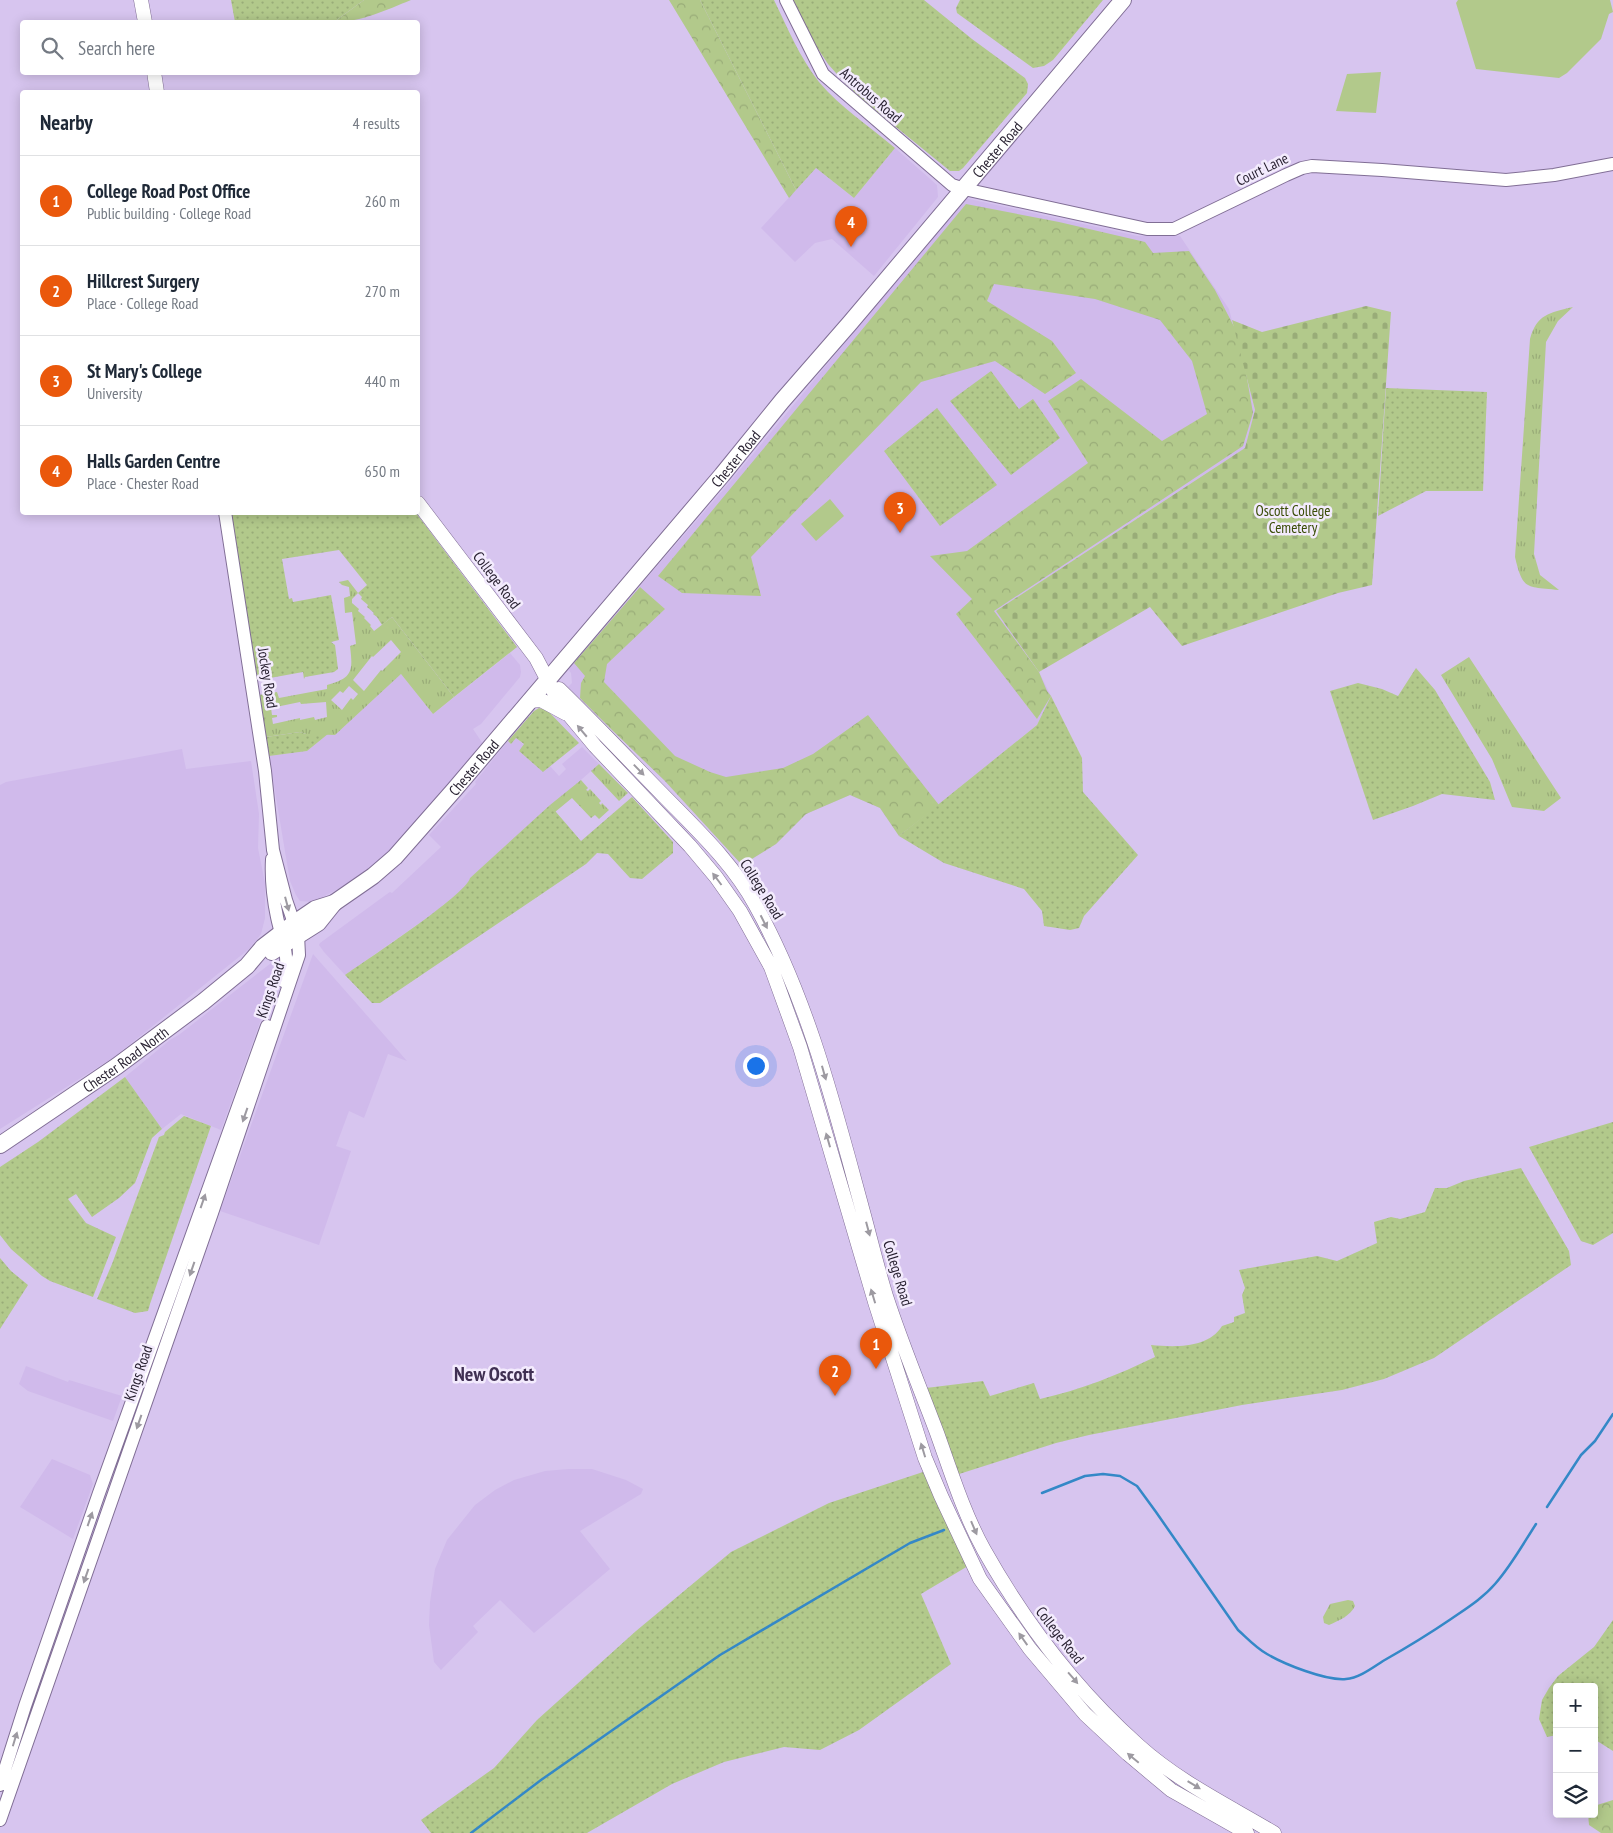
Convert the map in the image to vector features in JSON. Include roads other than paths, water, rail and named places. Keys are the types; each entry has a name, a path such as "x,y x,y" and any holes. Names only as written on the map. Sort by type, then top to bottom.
{"highway":[{"name":"Chester Road","path":"289,934 315,909 334,903 373,876 395,857 437,810 1123,0"},
{"name":"Chester Road North","path":"0,1145 117,1066 203,1002 247,966 263,947 289,934"}],"main road":[{"path":"141,0 145,20"},
{"name":"Antrobus Road","path":"786,0 823,74 948,182 964,189"},
{"path":"154,75 157,90"},
{"name":"Court Lane","path":"964,189 1140,228 1161,230 1174,229 1286,175 1305,168 1326,166 1506,180 1613,164"},
{"name":"College Road","path":"420,506 528,646 548,678 558,700 570,716 595,746 690,846 716,877 740,911 771,967 800,1047 875,1302 925,1458 940,1496 980,1579 1043,1666 1086,1714 1128,1754 1172,1790 1247,1833"},
{"name":"Jockey Road","path":"225,515 265,771 273,850 289,934"},
{"name":"College Road","path":"548,678 699,832 729,866 754,902 795,986 822,1066 886,1296 955,1483 982,1548 1014,1600 1056,1659 1098,1706 1141,1748 1186,1781 1274,1833"},
{"name":"College Road","path":"529,701 541,700 570,716"},
{"name":"Kings Road","path":"0,1786 25,1706 99,1493 277,998 287,965 289,934"},
{"name":"Kings Road","path":"0,1820 296,965 299,955 289,934"},
{"path":"782,994 795,986"},
{"path":"907,1399 922,1393"},
{"path":"1043,1666 1056,1659"}],"waterway":[{"path":"1547,1507 1581,1455 1595,1441 1613,1414"},
{"path":"1042,1493 1085,1476 1103,1474 1120,1476 1137,1486 1238,1630 1259,1649 1274,1658 1305,1671 1338,1679 1356,1677 1365,1672 1434,1630 1480,1598 1501,1577 1536,1524"},
{"path":"471,1833 541,1780 720,1655 910,1543 944,1530"}],"place":[{"name":"Halls Garden Centre","path":"851,247"},
{"name":"St Mary's College","path":"900,533"},
{"name":"College Road Post Office","path":"876,1369"},
{"name":"Hillcrest Surgery","path":"835,1396"}],"district":[{"name":"New Oscott","path":"494,1374"}],"park label":[{"name":"Oscott College Cemetery","path":"1293,518"}]}
